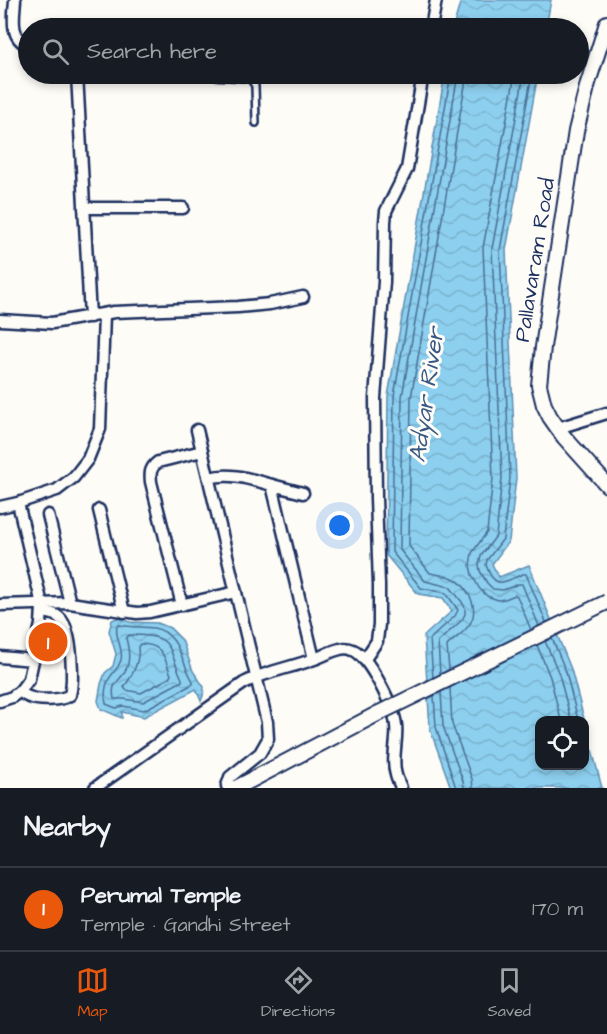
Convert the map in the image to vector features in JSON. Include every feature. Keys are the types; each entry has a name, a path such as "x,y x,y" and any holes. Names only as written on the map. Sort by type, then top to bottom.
{"street":[{"path":"15,0 14,27 18,38"},
{"path":"433,18 436,0"},
{"name":"Pallavaram Road","path":"589,80 607,22"},
{"path":"78,84 90,317"},
{"path":"365,659 376,641 379,624 375,416 384,282 386,211 407,169 421,84"},
{"name":"Pallavaram Road","path":"588,84 576,131 539,385 550,417 564,437 607,485"},
{"path":"84,208 183,208"},
{"path":"0,320 52,323 114,312 238,307 270,304 303,297"},
{"path":"0,507 57,490 74,477 88,459 100,429 104,315"},
{"path":"558,428 607,413"},
{"path":"197,430 267,722 268,740 260,753 230,777 227,786 229,788"},
{"path":"182,604 150,472 158,462 202,451"},
{"path":"209,478 232,475 303,493"},
{"path":"272,485 314,659"},
{"path":"0,701 20,691 29,679 41,624 41,607 18,502"},
{"path":"99,510 124,612"},
{"path":"48,515 70,603"},
{"path":"0,605 41,607 70,603 137,613 236,592"},
{"path":"236,788 379,713 607,602"},
{"path":"20,691 26,697 64,699 70,695 72,689 68,633 62,620 41,607"},
{"path":"95,788 256,676 346,648 355,650 374,671 394,716 396,724 395,774 401,788"},
{"path":"0,657 33,660"}],"lane":[{"path":"254,84 256,123"}],"water":[{"path":"461,0 551,0 548,18 456,18"},
{"name":"Adyar River","path":"443,84 536,84 506,250 516,478 509,541 492,564 499,577 529,565 571,669 583,716 535,716 535,770 589,770 589,738 602,788 451,788 430,729 424,636 452,611 443,598 418,594 386,555 388,396"},
{"path":"117,618 130,622 158,623 170,628 182,640 193,671 204,687 201,701 196,689 144,717 122,712 122,718 101,709 98,701 101,684 105,673 113,666 116,654 109,631 112,620"}],"place":[{"name":"Perumal Temple","path":"48,642"}]}
